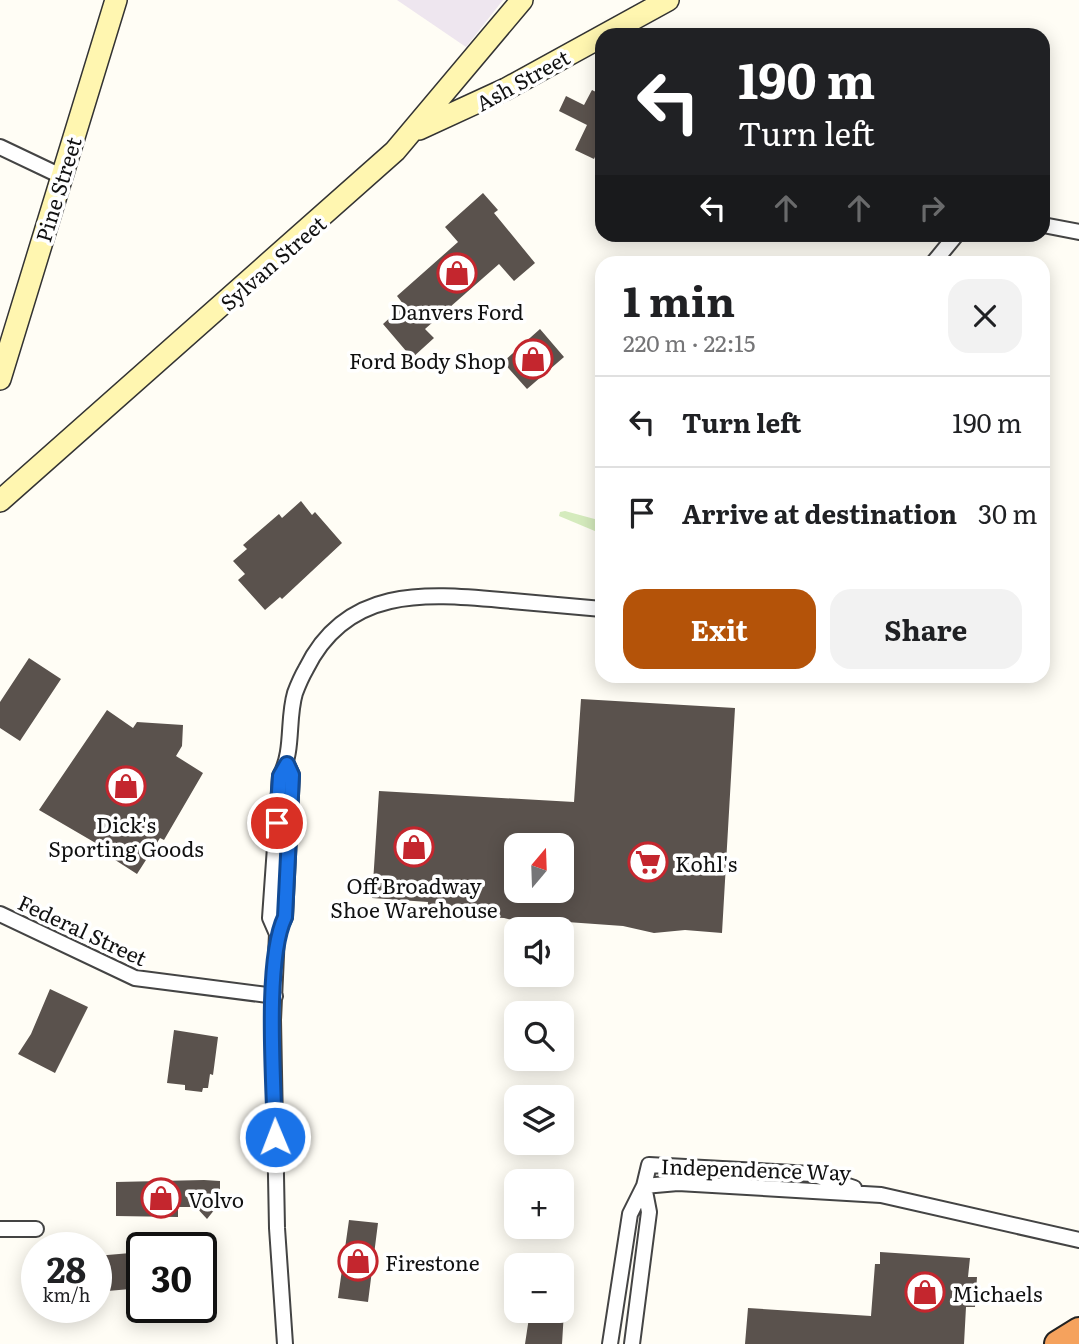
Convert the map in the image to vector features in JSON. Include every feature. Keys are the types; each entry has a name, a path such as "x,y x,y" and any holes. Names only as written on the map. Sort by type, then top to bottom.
{"highway":[{"path":"1058,1344 1079,1331"}],"main road":[{"name":"Pine Street","path":"0,379 7,325 61,176 115,0"},
{"name":"Sylvan Street","path":"0,501 315,224 411,133 522,0"},
{"name":"Ash Street","path":"617,28 668,0"},
{"name":"Ash Street","path":"411,133 495,95 595,40"}],"street":[{"path":"0,147 61,176"},
{"path":"1050,226 1079,232"},
{"path":"939,256 950,242"},
{"path":"285,1344 277,1228 275,996 277,934 285,917 292,775 287,764 295,694 325,638 348,617 403,596 454,596 595,608"},
{"name":"Federal Street","path":"0,914 135,978 275,996"},
{"name":"Independence Way","path":"610,1344 630,1214 644,1186 649,1165 812,1174 865,1194 1079,1240"},
{"name":"Independence Way","path":"644,1186 678,1183 865,1194"},
{"name":"Independence Way","path":"632,1344 649,1212 644,1186"},
{"path":"0,1229 36,1229"}],"shaded area":[{"path":"397,0 503,0 466,47"}],"green space":[{"path":"560,512 595,519 595,531 559,516"}],"building":[{"path":"592,90 595,92 594,159 575,150 587,125 559,111 566,96 584,105"},
{"name":"Danvers Ford","path":"483,193 498,210 494,213 535,263 514,281 499,264 425,329 434,338 412,358 383,324 404,305 397,296 458,242 445,227"},
{"name":"Ford Body Shop","path":"540,329 564,357 527,389 503,362"},
{"path":"301,501 312,515 315,512 342,543 282,599 280,597 265,610 238,580 245,574 233,561 247,549 243,545 279,514 282,518"},
{"path":"29,658 61,679 20,741 0,728 0,702"},
{"name":"Kohl's","path":"581,699 735,708 722,933 685,930 654,933 623,926 574,922 574,917 504,918 427,914 428,902 372,898 379,791 574,802"},
{"name":"Dick's Sporting Goods","path":"107,710 133,728 137,722 183,725 182,746 176,756 203,773 164,840 160,838 137,874 109,856 111,852 39,810"},
{"path":"50,989 88,1007 55,1073 18,1054 31,1034"},
{"path":"174,1030 218,1037 213,1075 210,1074 208,1088 203,1088 202,1092 185,1090 185,1085 167,1083"},
{"name":"Volvo","path":"220,1181 220,1194 200,1195 215,1209 207,1219 196,1207 178,1207 178,1217 116,1216 116,1182"},
{"name":"Firestone","path":"349,1220 378,1223 368,1302 338,1298"},
{"name":"Michaels","path":"880,1252 970,1258 968,1277 977,1277 975,1307 966,1307 964,1344 745,1344 748,1308 871,1316 875,1264 880,1264"},
{"path":"126,1253 126,1289 112,1291 112,1255"},
{"path":"528,1323 563,1323 562,1344 525,1344"}],"place":[{"name":"Danvers Ford","path":"457,273"},
{"name":"Ford Body Shop","path":"533,359"},
{"name":"Dick's Sporting Goods","path":"126,786"},
{"name":"Off Broadway Shoe Warehouse","path":"414,847"},
{"name":"Kohl's","path":"648,862"},
{"name":"Volvo","path":"161,1198"},
{"name":"Firestone","path":"358,1261"},
{"name":"Michaels","path":"925,1292"}],"route":[{"path":"275,1137 273,1020 277,934 285,917 292,775 287,764 280,776 277,823"}]}
